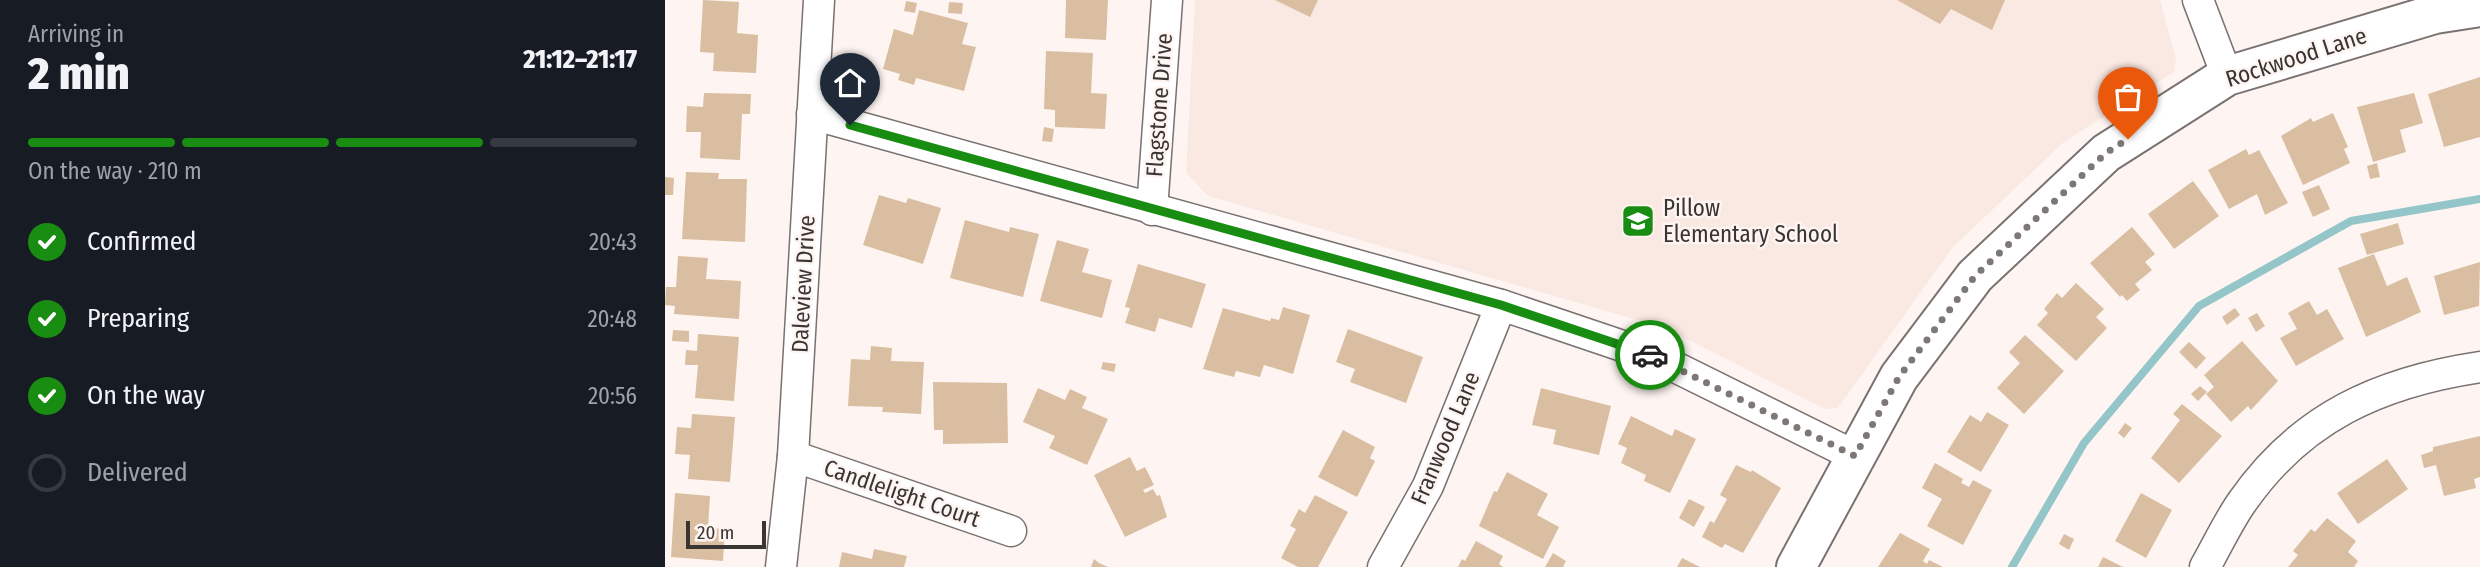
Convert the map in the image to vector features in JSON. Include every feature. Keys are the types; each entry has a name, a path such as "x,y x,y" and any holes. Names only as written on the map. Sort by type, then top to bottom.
{"street":[{"name":"Daleview Drive","path":"781,567 793,456 819,0"},
{"name":"Flagstone Drive","path":"1151,210 1167,0"},
{"path":"2198,0 2227,76"},
{"name":"Rockwood Lane","path":"1796,567 1899,377 1975,276 2106,153 2227,76 2435,14 2480,7"},
{"path":"812,114 1501,305 1655,357 1855,456"},
{"name":"Franwood Lane","path":"1383,567 1427,486 1501,305"},
{"path":"2205,567 2242,502 2286,449 2324,418 2369,395 2440,373 2480,366"},
{"name":"Candlelight Court","path":"793,456 1011,531"}],"shaded area":[{"name":"Pillow Elementary School","path":"1195,0 2160,0 2176,59 2174,72 2064,142 1953,247 1838,408 1825,409 1665,328 1208,196 1186,173"}],"building":[{"path":"703,0 739,2 737,33 758,35 756,73 713,71 714,53 700,52"},
{"path":"1066,0 1108,0 1106,40 1065,38"},
{"path":"1275,0 1318,0 1310,17"},
{"path":"1897,0 2005,0 1992,30 1951,9 1940,24"},
{"path":"906,1 917,3 915,13 904,11"},
{"path":"949,2 963,3 962,14 948,13"},
{"path":"919,10 968,23 962,44 976,47 964,91 916,78 914,85 898,80 900,74 883,69 894,29 913,35"},
{"path":"1046,51 1093,53 1091,93 1107,94 1105,129 1055,127 1055,110 1044,109"},
{"path":"2480,77 2480,137 2444,147 2428,94"},
{"path":"704,93 751,94 750,114 742,114 740,160 700,158 701,132 686,132 687,106 703,107"},
{"path":"2414,93 2423,123 2400,130 2406,152 2373,162 2357,107"},
{"path":"2333,113 2348,147 2344,149 2350,163 2303,185 2281,136 2311,118 2313,122"},
{"path":"1044,127 1054,129 1052,142 1042,141"},
{"path":"2246,149 2249,155 2259,150 2288,203 2265,215 2257,194 2229,209 2208,170"},
{"path":"2377,163 2380,177 2370,179 2367,166"},
{"path":"686,172 719,173 718,179 747,179 745,242 682,239"},
{"path":"665,177 674,178 673,195 665,195"},
{"path":"2193,181 2219,216 2174,249 2148,214"},
{"path":"2319,185 2330,209 2313,217 2302,192"},
{"path":"879,195 906,203 908,198 941,208 923,264 863,245"},
{"path":"965,220 1009,232 1010,227 1039,234 1023,297 950,278"},
{"path":"2398,223 2404,244 2367,255 2360,234"},
{"path":"2132,227 2155,254 2145,262 2152,270 2135,284 2140,290 2127,301 2122,295 2120,297 2090,263"},
{"path":"1057,240 1089,249 1082,272 1112,280 1102,318 1040,301"},
{"path":"2374,254 2387,286 2407,277 2421,312 2366,337 2338,268"},
{"path":"678,256 708,258 706,279 741,281 739,319 674,314 675,306 665,305 666,287 676,287"},
{"path":"2480,262 2479,306 2444,315 2434,276"},
{"path":"1138,264 1206,284 1192,328 1159,318 1155,332 1125,323 1130,308 1125,307"},
{"path":"2076,283 2104,309 2096,317 2107,328 2076,361 2037,325 2048,313 2044,309 2057,293 2062,298"},
{"path":"2309,301 2317,315 2327,309 2344,339 2296,366 2280,338 2297,329 2288,313"},
{"path":"1283,307 1310,315 1293,374 1264,365 1260,377 1236,371 1234,377 1203,369 1223,308 1270,321 1271,318 1279,320"},
{"path":"2235,308 2240,315 2227,325 2222,317"},
{"path":"2257,313 2265,326 2256,332 2248,318"},
{"path":"1348,329 1423,357 1406,403 1350,382 1355,369 1336,362"},
{"path":"673,330 689,331 689,342 672,341"},
{"path":"698,334 739,337 734,401 695,398 698,365 685,365 686,350 697,351"},
{"path":"2025,335 2064,371 2024,414 1997,388 2020,363 2009,352"},
{"path":"2242,341 2278,381 2251,410 2248,406 2231,422 2206,394 2214,387 2204,375"},
{"path":"2189,342 2206,358 2196,369 2179,352"},
{"path":"871,346 892,348 891,361 924,362 921,414 882,412 883,407 848,406 851,359 870,360"},
{"path":"1103,362 1116,364 1114,372 1101,369"},
{"path":"933,382 1007,383 1008,443 943,444 943,430 934,430"},
{"path":"2200,386 2207,392 2198,401 2191,394"},
{"path":"1038,388 1065,400 1070,389 1087,397 1082,408 1108,419 1087,465 1049,448 1055,436 1023,422"},
{"path":"1541,388 1611,406 1599,455 1553,444 1556,430 1532,425"},
{"path":"2182,404 2222,436 2179,483 2151,458 2180,420 2173,414"},
{"path":"1987,412 2009,425 1981,472 1947,452 1970,415 1981,422"},
{"path":"692,414 735,417 730,482 688,479 690,455 675,454 677,427 691,428"},
{"path":"1631,416 1672,436 1675,429 1696,439 1670,493 1644,481 1646,475 1621,463 1627,448 1618,444"},
{"path":"2125,423 2132,428 2124,438 2118,433"},
{"path":"1343,430 1375,447 1370,458 1375,461 1357,497 1318,477"},
{"path":"2480,436 2480,477 2474,479 2476,488 2444,496 2436,465 2424,468 2421,455 2433,451 2433,447"},
{"path":"1130,457 1137,471 1145,467 1154,485 1143,490 1145,493 1153,489 1157,496 1160,495 1167,517 1125,537 1094,475"},
{"path":"2387,459 2408,489 2358,524 2337,493"},
{"path":"1935,463 1963,479 1961,483 1969,487 1973,480 1992,490 1963,545 1927,526 1942,499 1922,488"},
{"path":"1736,465 1751,472 1752,470 1781,488 1743,553 1725,544 1722,548 1702,537 1710,521 1714,523 1727,499 1720,495"},
{"path":"1507,472 1548,494 1537,515 1559,527 1543,559 1479,526 1494,491 1497,492"},
{"path":"675,493 710,496 708,528 725,529 723,561 671,557"},
{"path":"2141,493 2172,510 2146,558 2115,541"},
{"path":"1315,495 1348,512 1318,567 1298,567 1281,558 1296,529 1290,526 1299,509 1305,513"},
{"path":"1689,499 1705,507 1694,527 1679,518"},
{"path":"2327,518 2356,541 2348,552 2358,561 2354,567 2288,567 2298,555 2293,551 2311,529 2315,532"},
{"path":"1900,533 1930,549 1923,561 1927,564 1929,560 1943,567 1878,567"},
{"path":"2064,534 2074,539 2069,550 2059,544"},
{"path":"1476,541 1503,556 1499,564 1503,567 1458,567 1462,559 1465,561"},
{"path":"874,549 907,556 904,567 839,567 842,552 872,559"},
{"path":"1553,553 1566,561 1563,567 1545,567"},
{"path":"2103,557 2123,567 2098,567"},
{"path":"1682,558 1700,567 1677,567"},
{"path":"1094,559 1099,563 1108,567 1091,567"}],"waterway":[{"path":"2012,567 2084,443 2199,306 2351,221 2480,199"}],"way so far":[{"path":"1650,355 1855,456 1899,377 1975,276 2106,153 2128,139"}],"place":[{"name":"Pillow Elementary School","path":"1638,221"}],"route":[{"path":"850,125 1501,305 1650,355"}]}
